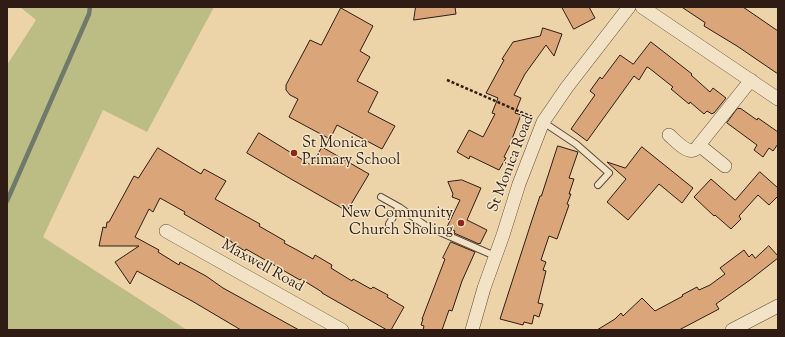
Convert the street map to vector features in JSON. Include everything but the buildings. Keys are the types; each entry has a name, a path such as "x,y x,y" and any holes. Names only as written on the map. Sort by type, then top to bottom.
{"street":[{"name":"St Monica Road","path":"472,330 484,288 519,184 544,122 554,106 629,7"},
{"path":"642,7 778,99"},
{"path":"669,135 686,149 694,149 699,145 751,80"},
{"path":"699,145 725,166"},
{"name":"Maxwell Road","path":"166,231 342,330"},
{"path":"732,330 778,306"}],"lane":[{"path":"544,122 576,144 609,173 598,185"},
{"path":"381,197 399,207 426,226 495,256"},
{"path":"389,224 399,207"}],"path":[{"path":"447,80 544,122"}],"green space":[{"path":"20,7 214,7 147,132 103,110 43,237 187,330 7,330 7,65 36,20"}],"waterway":[{"path":"7,201 89,14 90,7"}],"place":[{"name":"St Monica Primary School","path":"294,153"},
{"name":"New Community Church Sholing","path":"461,223"}]}
